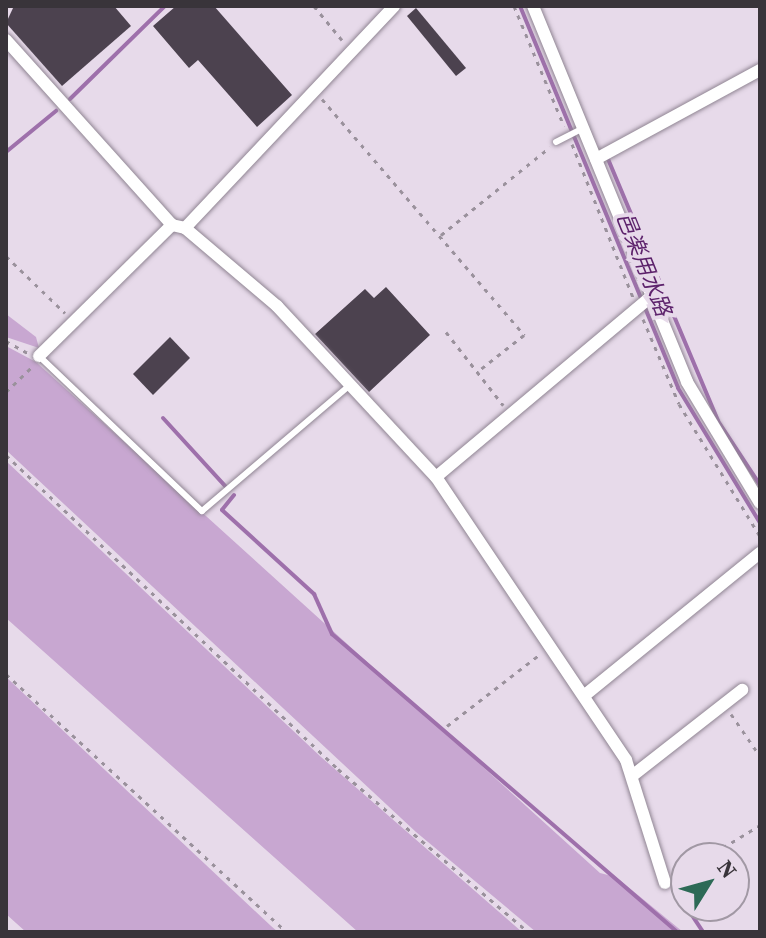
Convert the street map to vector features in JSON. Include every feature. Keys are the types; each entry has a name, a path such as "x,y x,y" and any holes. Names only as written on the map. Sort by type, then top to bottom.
{"street":[{"path":"38,359 73,321 179,227 352,53 394,6"},
{"path":"533,6 580,129 596,159 645,298 687,382 760,503"},
{"path":"6,40 179,227 277,306 436,477 585,695 632,776 665,883"},
{"path":"596,159 760,70"},
{"path":"436,477 645,298"},
{"path":"585,695 760,553"},
{"path":"632,776 742,690"}],"lane":[{"path":"556,142 580,129"},
{"path":"38,359 202,511 350,385"}],"path":[{"path":"314,6 352,53"},
{"path":"314,90 524,335 477,372"},
{"path":"440,236 556,142"},
{"path":"6,256 73,321"},
{"path":"446,332 510,413"},
{"path":"6,341 38,359 6,392"},
{"path":"6,455 338,769 528,932"},
{"path":"447,726 552,645"},
{"path":"6,674 287,932"},
{"path":"724,704 760,756"},
{"path":"732,842 760,825"}],"shaded area":[{"path":"6,314 36,337 39,348 6,337"},
{"path":"6,346 36,362 600,873 616,877 683,932 536,932 416,832 6,450"},
{"path":"6,461 321,757 522,932 358,932 6,618"},
{"path":"6,677 278,932 26,932 6,914"}],"building":[{"path":"14,6 114,6 131,26 62,86 6,23"},
{"path":"176,6 214,6 292,95 257,127 198,60 189,68 153,26"},
{"path":"416,8 466,68 456,76 407,16"},
{"path":"386,287 430,335 369,392 315,334 365,289 374,298"},
{"path":"170,337 190,358 153,395 133,374"}],"waterway":[{"path":"70,99 165,6"},
{"name":"邑楽用水路","path":"520,6 678,388 760,523"},
{"path":"6,152 56,111"},
{"path":"608,159 718,421 760,485"},
{"path":"163,418 226,487"},
{"path":"234,495 222,510 314,594 332,634 677,932"},
{"path":"696,922 703,932"}]}
